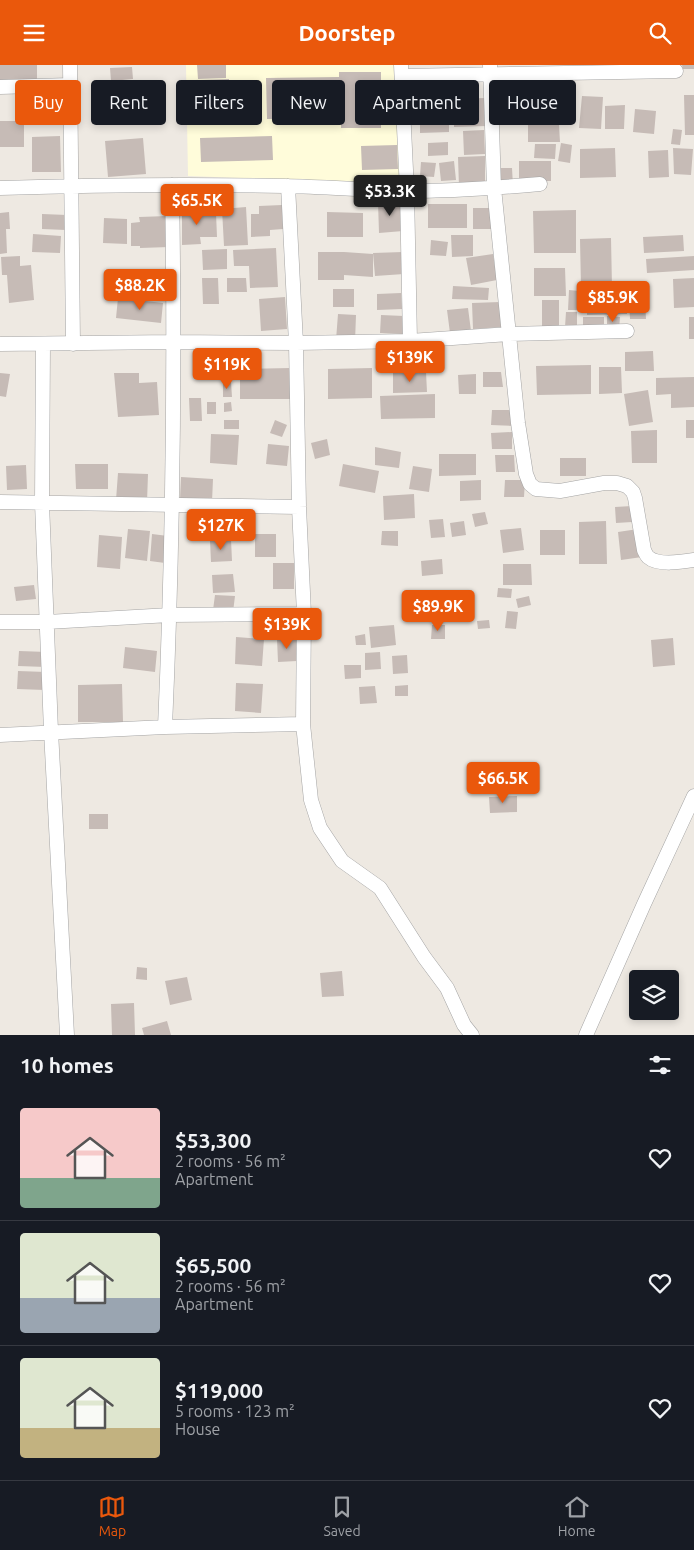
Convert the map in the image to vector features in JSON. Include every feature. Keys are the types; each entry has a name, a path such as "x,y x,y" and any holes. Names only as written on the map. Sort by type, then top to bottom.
{"street":[{"path":"70,65 70,80"},
{"path":"491,69 494,188 526,475 530,484 536,489 560,491 604,483 617,483 627,486 633,492 635,498 644,550 648,557 656,561 665,562 694,561"},
{"path":"410,341 402,71 491,69 676,71"},
{"path":"0,87 15,87"},
{"path":"70,125 73,344"},
{"path":"0,188 172,185 288,186 407,191 494,188 540,184"},
{"path":"165,727 173,504 172,185"},
{"path":"288,186 296,343 299,507 304,614 303,724 311,800 320,828 342,861 380,888 424,957 447,988 464,1025 472,1035"},
{"path":"0,344 410,341 627,331"},
{"path":"43,344 42,503 66,1035"},
{"path":"0,502 299,507"},
{"path":"0,622 47,623 170,615 304,614"},
{"path":"0,735 51,731 303,724"},
{"path":"586,1035 694,796"}],"shaded area":[{"path":"186,65 398,65 399,80 355,80 355,125 400,125 402,184 188,176 187,125 262,125 262,80 186,80"}],"building":[{"path":"0,65 37,65 37,80 0,81"},
{"path":"197,65 226,65 226,78 198,79"},
{"path":"682,65 694,65 694,69 683,69"},
{"path":"132,67 133,79 111,80 110,68"},
{"path":"339,72 381,72 381,80 355,80 355,125 381,125 381,128 341,128 341,125 345,125 345,80 272,80 272,119 267,119 266,78 339,77"},
{"path":"229,79 229,80 195,80"},
{"path":"684,95 694,95 694,135 685,135"},
{"path":"582,96 603,97 601,129 579,128"},
{"path":"479,98 485,98 486,126 454,127 454,125 479,125"},
{"path":"625,105 624,129 605,129 605,106"},
{"path":"635,109 656,111 654,134 633,132"},
{"path":"0,121 15,121 15,125 24,125 24,147 0,147"},
{"path":"420,125 449,125 449,132 420,133"},
{"path":"528,125 559,125 560,142 528,142"},
{"path":"673,129 682,130 680,145 671,144"},
{"path":"484,130 485,154 464,155 463,131"},
{"path":"60,136 61,172 32,172 32,137"},
{"path":"272,136 273,160 201,162 200,138"},
{"path":"143,138 146,174 108,177 105,141"},
{"path":"448,142 448,155 428,156 428,143"},
{"path":"561,143 572,145 570,163 558,161"},
{"path":"535,144 556,144 555,159 534,158"},
{"path":"397,145 398,169 362,170 361,146"},
{"path":"615,148 616,177 580,178 580,149"},
{"path":"673,148 693,149 691,175 674,174"},
{"path":"668,150 669,177 649,178 648,151"},
{"path":"485,156 485,186 459,187 458,157"},
{"path":"454,161 456,180 441,181 439,163"},
{"path":"519,161 551,161 551,181 519,181"},
{"path":"421,162 436,163 434,177 420,176"},
{"path":"498,168 512,168 513,186 498,186"},
{"path":"402,201 403,231 379,233 378,202"},
{"path":"428,204 467,204 467,228 428,228"},
{"path":"282,205 283,229 270,230 270,236 251,237 251,214 259,214 259,206"},
{"path":"246,207 248,245 224,246 222,209"},
{"path":"200,208 200,214 216,213 217,237 200,237 201,244 182,245 182,209"},
{"path":"473,208 493,208 493,229 473,229"},
{"path":"576,210 576,253 534,253 533,211"},
{"path":"9,212 10,229 6,229 7,253 0,254 0,213"},
{"path":"327,212 363,213 363,237 327,237"},
{"path":"42,214 67,215 66,230 42,229"},
{"path":"168,216 169,247 140,248 140,246 131,246 131,223 140,222 139,217"},
{"path":"104,218 127,219 127,244 103,243"},
{"path":"33,234 61,236 60,253 32,252"},
{"path":"451,235 473,235 473,256 452,257"},
{"path":"683,235 684,251 644,253 643,237"},
{"path":"611,238 612,287 581,287 580,239"},
{"path":"431,240 448,242 446,256 430,255"},
{"path":"276,248 278,287 250,288 249,266 234,266 233,250"},
{"path":"227,249 227,269 203,270 202,250"},
{"path":"318,252 373,254 373,277 344,275 344,280 318,280"},
{"path":"403,252 404,274 375,276 373,253"},
{"path":"493,254 497,280 471,285 466,258"},
{"path":"20,256 20,266 31,265 34,300 9,303 7,275 2,275 1,257"},
{"path":"694,256 694,270 647,273 646,259"},
{"path":"534,268 565,268 566,296 534,296"},
{"path":"202,278 218,278 219,304 203,304"},
{"path":"227,278 246,278 247,292 227,292"},
{"path":"694,278 694,307 674,308 673,279"},
{"path":"453,286 489,288 488,300 452,299"},
{"path":"333,289 354,289 354,307 333,307"},
{"path":"587,289 626,289 627,314 587,315"},
{"path":"569,290 579,291 578,310 568,310"},
{"path":"401,293 402,309 377,310 377,294"},
{"path":"285,297 287,329 261,331 259,299"},
{"path":"118,298 163,303 161,323 116,318"},
{"path":"542,300 559,300 559,326 542,326"},
{"path":"645,300 646,319 630,319 629,301"},
{"path":"500,302 501,327 473,329 472,303"},
{"path":"468,308 471,331 450,333 447,310"},
{"path":"566,312 577,312 577,328 565,327"},
{"path":"338,314 356,315 355,342 336,340"},
{"path":"381,315 404,316 403,334 380,333"},
{"path":"607,316 620,317 619,330 607,330"},
{"path":"583,317 604,317 604,329 583,329"},
{"path":"689,317 694,317 694,339 689,339"},
{"path":"653,351 654,371 625,371 625,352"},
{"path":"217,355 238,360 235,374 214,370"},
{"path":"591,365 591,394 537,395 536,366"},
{"path":"599,367 621,367 622,393 599,394"},
{"path":"291,368 291,399 240,399 240,369"},
{"path":"372,368 372,398 328,399 328,369"},
{"path":"426,372 427,392 393,393 393,373"},
{"path":"483,372 501,372 503,387 483,387"},
{"path":"0,373 10,374 6,397 0,396"},
{"path":"114,373 139,373 139,383 157,382 159,415 118,417"},
{"path":"476,374 476,394 459,394 458,375"},
{"path":"694,377 694,407 671,408 671,394 656,395 656,378"},
{"path":"223,382 231,382 232,397 223,397"},
{"path":"648,390 653,422 629,426 624,394"},
{"path":"435,394 435,418 381,419 380,396"},
{"path":"189,398 201,398 202,421 190,421"},
{"path":"207,402 216,402 216,414 207,414"},
{"path":"231,402 232,411 224,412 224,403"},
{"path":"492,410 514,410 513,426 491,425"},
{"path":"224,420 239,420 239,429 224,429"},
{"path":"275,420 287,425 282,437 270,433"},
{"path":"686,420 694,420 694,438 686,438"},
{"path":"657,430 657,463 632,463 631,431"},
{"path":"512,432 512,449 492,449 491,433"},
{"path":"211,434 239,435 237,465 210,463"},
{"path":"327,439 330,455 315,459 311,443"},
{"path":"268,444 289,446 287,466 266,464"},
{"path":"375,447 401,452 399,468 375,465"},
{"path":"439,454 476,454 476,475 439,476"},
{"path":"495,455 514,455 515,472 496,472"},
{"path":"560,458 586,458 586,476 560,476"},
{"path":"75,464 108,464 108,489 76,489"},
{"path":"343,464 379,471 375,493 339,486"},
{"path":"26,465 27,489 7,490 6,466"},
{"path":"413,466 432,469 429,492 409,489"},
{"path":"118,473 148,474 147,502 116,500"},
{"path":"181,477 213,479 212,502 180,500"},
{"path":"481,480 481,500 460,501 460,481"},
{"path":"505,480 525,480 524,497 504,497"},
{"path":"414,494 415,518 384,520 383,496"},
{"path":"632,506 632,522 616,523 615,507"},
{"path":"485,512 488,524 475,527 472,514"},
{"path":"443,519 445,537 431,538 429,520"},
{"path":"464,521 466,535 452,537 450,523"},
{"path":"606,521 607,564 579,564 579,522"},
{"path":"521,528 524,550 503,553 500,530"},
{"path":"128,529 150,531 147,561 125,558"},
{"path":"638,529 642,557 621,560 618,532"},
{"path":"540,530 565,530 565,555 540,555"},
{"path":"382,531 398,531 398,546 381,545"},
{"path":"152,534 168,536 165,563 150,561"},
{"path":"255,534 276,534 276,557 255,557"},
{"path":"99,535 122,537 120,569 97,567"},
{"path":"231,539 232,561 211,562 210,540"},
{"path":"442,559 443,574 422,576 421,561"},
{"path":"273,563 294,563 294,589 273,589"},
{"path":"503,564 531,564 532,585 503,585"},
{"path":"233,574 235,592 213,593 212,575"},
{"path":"34,585 36,599 16,601 14,587"},
{"path":"498,588 512,589 511,598 497,597"},
{"path":"215,595 235,596 233,612 213,610"},
{"path":"529,596 531,605 518,608 516,599"},
{"path":"507,611 518,612 516,629 505,628"},
{"path":"489,620 490,628 478,629 477,621"},
{"path":"394,625 396,645 371,648 369,627"},
{"path":"432,625 445,625 445,639 431,639"},
{"path":"365,634 366,645 356,645 355,636"},
{"path":"236,637 264,639 262,666 235,664"},
{"path":"296,638 297,661 278,662 277,639"},
{"path":"673,638 675,665 653,667 651,640"},
{"path":"125,647 157,651 155,672 123,668"},
{"path":"19,651 47,652 46,667 18,666"},
{"path":"380,652 381,669 365,670 365,653"},
{"path":"407,655 408,673 393,674 392,656"},
{"path":"344,665 361,665 361,678 345,679"},
{"path":"18,671 46,672 45,690 17,689"},
{"path":"236,683 263,684 261,713 235,711"},
{"path":"122,684 123,722 78,722 78,685"},
{"path":"408,685 408,696 395,696 395,686"},
{"path":"375,686 377,703 360,704 359,687"},
{"path":"517,796 517,812 490,813 489,797"},
{"path":"89,814 108,814 108,829 89,829"},
{"path":"137,967 147,968 147,980 136,979"},
{"path":"342,971 344,996 322,997 320,973"},
{"path":"187,977 192,1000 170,1005 165,981"},
{"path":"134,1003 135,1035 112,1035 111,1004"},
{"path":"167,1021 171,1035 144,1035 142,1028"}]}
